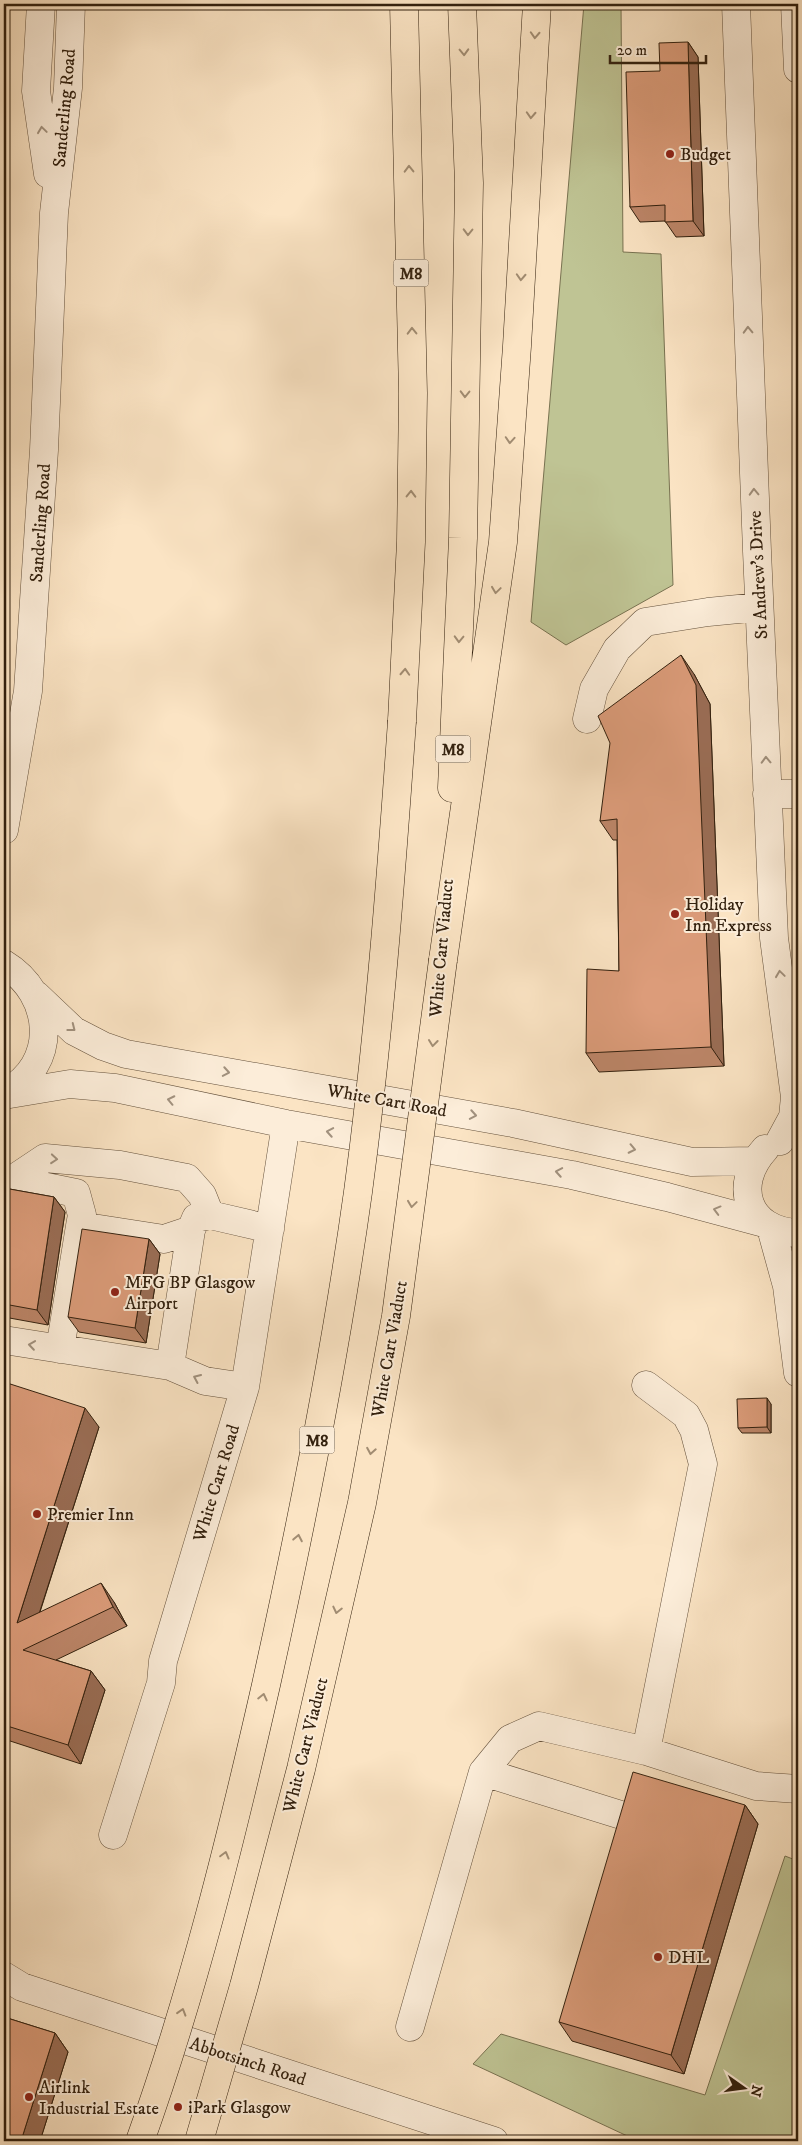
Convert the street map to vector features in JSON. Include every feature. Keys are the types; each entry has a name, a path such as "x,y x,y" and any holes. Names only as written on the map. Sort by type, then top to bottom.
{"highway":[{"name":"M8","path":"140,2141 160,2086 193,1974 241,1795 295,1553 328,1380 358,1192 374,1055 390,884 402,730 410,542 413,392 404,4"},
{"name":"White Cart Viaduct","path":"199,2141 244,1986 301,1769 362,1503 396,1316 443,960 463,538 469,183 462,4"},
{"path":"443,960 503,542 517,346 537,4"}],"street":[{"name":"Sanderling Road","path":"41,4 36,91 54,213"},
{"name":"Sanderling Road","path":"4,830 28,691 44,450 54,213 68,88 71,4"},
{"name":"St Andrew's Drive","path":"736,4 767,794 786,937 795,1097 789,1140"},
{"path":"795,4 798,69"},
{"path":"587,719 594,689 617,649 645,622 708,612 759,607"},
{"path":"767,794 798,794"},
{"path":"4,964 16,971 27,982 36,996 42,1012 44,1030 42,1047 35,1063 25,1078 4,1094"},
{"name":"White Cart Road","path":"36,996 74,1031 104,1046 126,1054 513,1122 692,1162 755,1160"},
{"path":"4,1094 70,1084 115,1088 286,1124 572,1175 667,1197 768,1225 785,1233 798,1233"},
{"name":"White Cart Road","path":"112,1835 161,1683 163,1661 244,1387 286,1124"},
{"path":"789,1140 765,1149 755,1160 748,1175 747,1191 751,1206 768,1225 787,1286 798,1373"},
{"path":"8,1185 45,1158 120,1165 186,1178 202,1195 200,1222 170,1366"},
{"path":"8,1185 76,1193 81,1220 60,1349"},
{"path":"81,1220 164,1238 200,1222 270,1229"},
{"path":"4,1340 170,1366 205,1381 244,1387"},
{"path":"646,1384 686,1415 694,1430 703,1464 646,1751"},
{"path":"410,2027 483,1772 510,1739 539,1726 646,1751 756,1786 798,1789"},
{"path":"483,1772 621,1815"},
{"name":"Abbotsinch Road","path":"4,1976 22,1987 494,2141"}],"green space":[{"path":"584,4 621,4 623,252 661,254 673,585 566,645 531,622"},
{"path":"785,1856 798,1861 798,2141 638,2141 473,2064 501,2034 705,2095"}],"building":[{"name":"Budget","path":"688,42 693,221 665,222 665,205 630,207 626,72 660,71 659,43"},
{"name":"Holiday Inn Express","path":"681,655 696,685 711,1047 586,1053 587,969 619,971 617,819 600,821 610,743 598,716"},
{"path":"4,1188 54,1197 37,1310 4,1304"},
{"name":"MFG BP Glasgow Airport","path":"82,1229 149,1239 135,1328 68,1317"},
{"name":"Premier Inn","path":"4,1382 85,1408 17,1623 101,1583 113,1607 23,1650 91,1671 68,1745 4,1725"},
{"path":"767,1398 767,1427 738,1428 737,1399"},
{"name":"DHL","path":"633,1772 745,1805 671,2055 559,2022"},
{"name":"Airlink Industrial Estate","path":"4,2017 55,2033 21,2141 4,2135"}],"place":[{"name":"Budget","path":"670,154"},
{"name":"Holiday Inn Express","path":"675,914"},
{"name":"MFG BP Glasgow Airport","path":"115,1292"},
{"name":"Premier Inn","path":"37,1514"},
{"name":"DHL","path":"658,1957"},
{"name":"Airlink Industrial Estate","path":"29,2097"},
{"name":"iPark Glasgow","path":"178,2107"}]}
